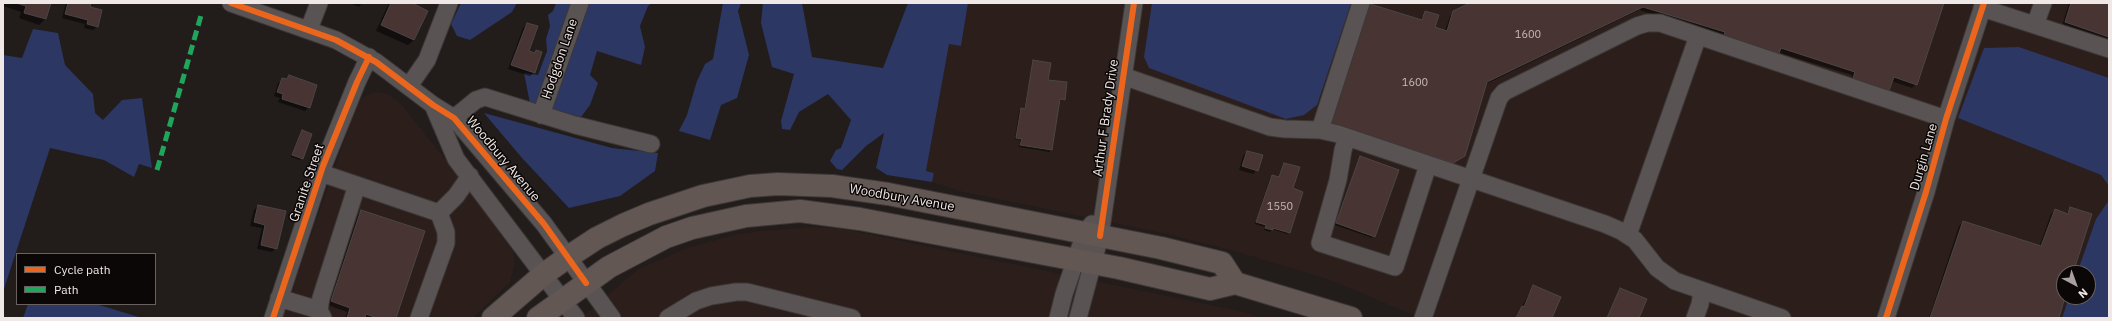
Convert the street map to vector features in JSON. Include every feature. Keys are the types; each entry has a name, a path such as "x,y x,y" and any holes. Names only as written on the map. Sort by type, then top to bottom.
{"main road":[{"name":"Woodbury Avenue","path":"544,274 598,238 623,225 676,204 731,190 778,184 832,186 888,194 1161,248 1222,262 1235,283"},
{"path":"538,318 586,282 630,254 666,238 692,228 746,216 800,211 860,219 1084,262 1210,289 1235,283 1351,318"},
{"path":"493,318 544,274"}],"street":[{"name":"Woodbury Avenue","path":"230,3 310,29 336,40 369,58 433,105 454,118 544,224 612,318"},
{"path":"310,29 319,3"},
{"path":"409,86 426,60 449,3"},
{"name":"Hodgdon Lane","path":"541,115 580,3"},
{"name":"Arthur F Brady Drive","path":"1084,262 1092,235 1103,210 1134,3"},
{"path":"1320,130 1361,3"},
{"path":"2035,25 2043,3"},
{"path":"1983,5 2035,25 2109,49"},
{"name":"Durgin Lane","path":"1886,318 1946,119 1983,5"},
{"path":"1423,318 1499,98 1504,92 1647,23 1660,23 1946,119"},
{"path":"1628,234 1698,36"},
{"name":"Granite Street","path":"273,318 321,173 357,82 369,58"},
{"path":"1123,76 1270,127 1285,130 1320,130 1347,137 1605,224 1628,234 1642,247 1661,272 1675,281 1782,318"},
{"name":"Woodbury Avenue","path":"454,118 476,100 484,97 608,134 651,144"},
{"name":"Woodbury Avenue","path":"433,105 456,158 576,318"},
{"path":"1347,137 1342,150 1338,180 1320,243 1394,267 1428,165"},
{"path":"321,173 439,213"},
{"path":"439,213 456,196 470,176"},
{"path":"279,298 321,314 357,185"},
{"path":"419,318 446,243 446,232 439,213"},
{"path":"1058,318 1064,294 1084,262"},
{"path":"1078,318 1084,262"},
{"path":"1695,318 1700,304 1702,291"},
{"path":"668,318 696,301 711,296 736,292 747,292 852,318"}],"shaded area":[{"path":"461,3 517,3 512,12 470,40 457,36 451,24"},
{"path":"556,3 652,3 648,6 640,26 645,47 641,65 597,51 590,75 598,83 590,105 581,117 530,103 524,73 538,75 547,51 546,39 550,26 548,15 553,11"},
{"path":"723,3 741,3 738,11 749,55 737,98 721,105 710,140 679,131 687,115 697,81 705,64 713,59"},
{"path":"763,3 802,3 812,57 883,68 908,3 968,3 961,46 949,44 926,171 934,173 932,182 887,175 876,168 884,133 866,146 842,170 837,169 830,161 836,150 841,148 851,120 828,94 799,112 790,130 782,129 781,121 794,74 772,67 761,23"},
{"path":"968,3 2109,3 2109,78 2019,47 1958,118 2101,175 2109,186 2109,200 2096,219 2080,265 2056,265 2056,305 2066,305 2062,318 1420,318 1333,281 1238,252 1167,234 959,191 932,182 934,173 926,171 949,43 961,46"},
{"path":"1152,3 1351,3 1317,105 1304,115 1286,119 1149,68 1144,57"},
{"path":"33,29 58,33 65,65 93,94 95,113 103,120 122,100 142,98 152,168 139,164 134,177 104,160 50,148 3,292 3,55 22,58"},
{"path":"2019,47 2109,78 2109,186 2101,175 1958,118 1984,48"},
{"path":"377,92 388,94 401,104 477,199 513,249 515,263 510,282 473,318 282,318 357,104 365,96"},
{"path":"484,113 612,148 658,153 655,171 620,196 569,208 522,158"},
{"path":"2109,200 2109,318 2062,318 2066,305 2096,305 2096,265 2080,265 2096,219"},
{"path":"812,227 839,228 1245,312 1262,318 581,318 637,270 684,249 733,235 760,231"},
{"path":"28,305 99,305 142,318 23,318"}],"building":[{"path":"16,3 51,3 46,19 24,13 26,6"},
{"path":"68,3 91,3 90,7 102,10 98,27 87,24 88,20 65,14"},
{"path":"391,3 412,3 428,11 414,40 381,25"},
{"path":"1470,3 1944,3 1917,85 1894,77 1888,93 1852,81 1855,72 1781,48 1777,59 1722,42 1725,32 1643,7 1487,82 1465,156 1453,163 1331,123 1370,4 1422,20 1425,11 1439,15 1435,27 1447,31 1453,11"},
{"path":"2071,3 2109,3 2109,37 2065,22"},
{"path":"527,23 538,26 529,51 535,53 536,50 542,52 535,73 511,65"},
{"path":"1033,60 1051,63 1048,80 1067,82 1065,100 1060,99 1052,150 1020,145 1022,139 1016,138 1021,108 1025,109"},
{"path":"289,75 317,85 310,108 282,99 283,94 277,92 282,78 287,79"},
{"path":"302,130 312,134 303,159 292,155"},
{"path":"1247,151 1263,155 1258,171 1242,166"},
{"path":"1360,156 1399,170 1375,237 1336,223"},
{"path":"1284,163 1300,167 1293,188 1303,192 1290,233 1273,228 1273,230 1265,228 1266,225 1256,222 1272,175 1279,177"},
{"path":"258,205 286,211 277,249 261,245 265,225 254,222"},
{"path":"2070,207 2092,214 2076,265 2056,265 2056,305 2063,305 2059,318 1930,318 1963,221 2041,246 2055,209 2068,214"},
{"path":"361,210 425,231 396,318 377,318 366,314 365,318 347,318 350,308 331,301"},
{"path":"1533,285 1561,297 1552,318 1516,318 1522,306 1524,307"},
{"path":"1620,288 1647,299 1639,318 1607,318"}],"marked path":[{"path":"157,170 202,12"}],"cycle path":[{"path":"231,3 336,40 376,62 433,105 454,118 544,224 586,283"},
{"path":"1100,236 1134,3"},
{"path":"1886,318 1926,192 1946,119 1984,3"},
{"path":"273,318 323,166 357,82 369,57"}]}
